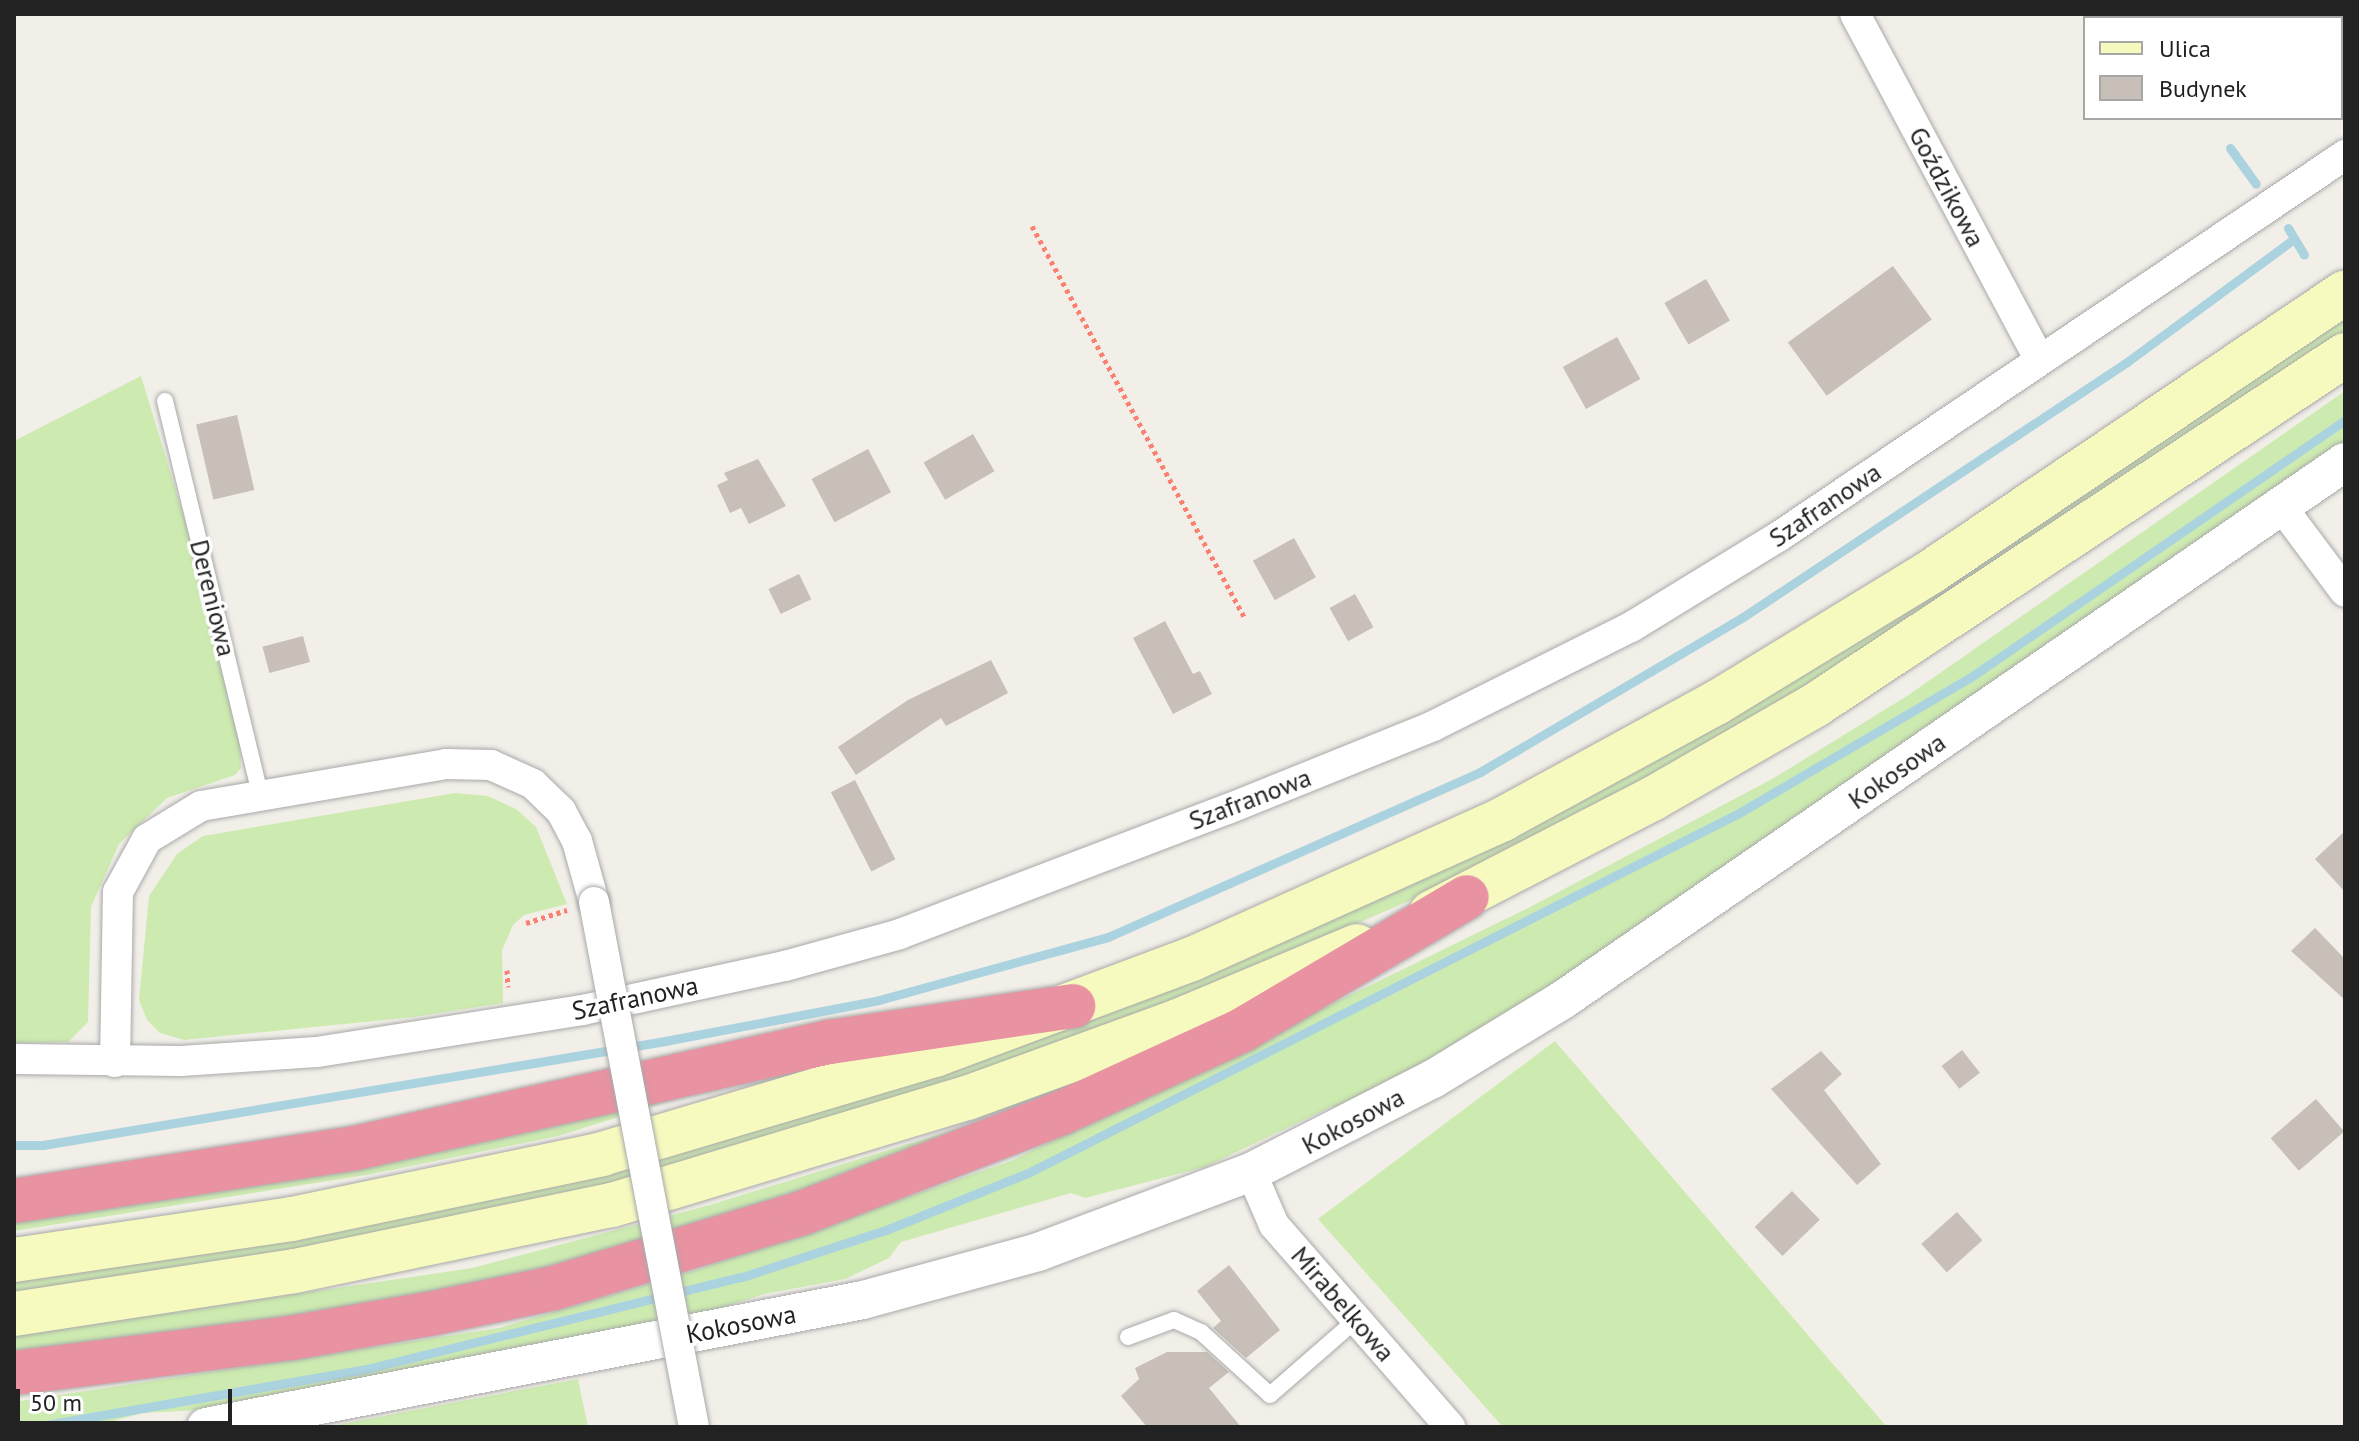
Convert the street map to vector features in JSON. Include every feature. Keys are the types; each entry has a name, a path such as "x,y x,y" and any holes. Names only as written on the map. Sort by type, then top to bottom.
{"highway":[{"path":"16,1374 291,1338 445,1311 554,1288 802,1213 993,1141 1242,1030 1467,897"},
{"path":"14,1201 355,1148 830,1042 1073,1006"}],"main road":[{"path":"14,1260 292,1219 523,1173 839,1085 1073,1006 1301,914 1503,819 1624,755 1932,571 2345,292"},
{"path":"14,1314 423,1247 713,1177 931,1110 1118,1044 1467,897 1817,704 2345,355"}],"street":[{"name":"Goździkowa","path":"1855,14 2040,360"},
{"name":"Szafranowa","path":"14,1059 115,1062 273,1056 417,1040 785,966 936,921 1397,742 1579,657 1733,566 2345,155"},
{"name":"Kokosowa","path":"206,1427 298,1418 949,1278 1116,1225 1251,1172 1433,1079 1561,1001 2345,462"},
{"path":"2281,506 2345,592"},
{"path":"115,1062 114,922 129,865 157,829 185,812 260,794 460,762 500,767 533,784 561,811 577,841 585,905 694,1427"},
{"name":"Mirabelkowa","path":"1251,1172 1274,1225 1449,1427"}],"lane":[{"name":"Dereniowa","path":"165,401 260,794"},
{"path":"1128,1337 1174,1320 1201,1332 1270,1395 1356,1320"}],"path":[{"path":"1032,226 1244,617"},
{"path":"526,923 585,905"},
{"path":"507,970 508,987"}],"green space":[{"path":"2345,311 2345,334 1890,637 1713,744 1446,885 1247,971 1066,1044 880,1110 581,1192 364,1242 14,1294 14,1279 337,1227 1235,959"},
{"path":"141,376 256,753 240,746 241,768 235,775 167,798 119,844 91,907 88,1022 68,1042 14,1043 14,441"},
{"path":"2345,391 2345,443 1545,990 1337,1115 1333,1106 1205,1167 1085,1198 1071,1193 901,1242 889,1258 845,1279 764,1294 712,1311 219,1409 143,1413 90,1427 14,1427 14,1402 499,1328 700,1269 1011,1161 1530,907 1774,778 1907,696"},
{"path":"455,793 488,796 516,809 536,827 567,904 524,915 513,925 502,950 503,1003 415,1017 184,1040 160,1033 147,1020 139,1000 149,896 177,854 203,836"},
{"path":"1555,1041 1887,1427 1503,1427 1318,1219"},
{"path":"679,1098 558,1136 372,1174 14,1231 14,1215"},
{"path":"1028,1107 914,1160 484,1286 14,1361 14,1336 472,1268 710,1205"},
{"path":"578,1379 588,1427 329,1427 347,1423"}],"building":[{"path":"1893,266 1932,319 1827,396 1788,342"},
{"path":"1706,279 1730,321 1688,345 1664,303"},
{"path":"1617,337 1640,379 1586,409 1563,367"},
{"path":"237,415 254,490 213,499 196,424"},
{"path":"973,434 994,471 945,500 924,462"},
{"path":"868,449 891,492 834,522 811,479"},
{"path":"758,459 786,506 749,524 741,508 730,513 717,485 728,480 724,473"},
{"path":"1294,538 1316,577 1275,600 1253,561"},
{"path":"799,574 811,599 781,614 768,589"},
{"path":"1355,594 1373,627 1348,641 1330,608"},
{"path":"1165,621 1193,674 1200,671 1212,694 1173,714 1133,638"},
{"path":"303,636 310,662 269,673 262,647"},
{"path":"991,660 1008,693 946,726 941,718 856,775 838,747 908,700"},
{"path":"855,780 895,859 871,872 831,792"},
{"path":"2345,831 2345,892 2315,859"},
{"path":"2315,928 2345,959 2345,1000 2291,951"},
{"path":"1962,1050 1980,1073 1959,1089 1942,1066"},
{"path":"1821,1051 1842,1074 1824,1090 1881,1164 1857,1185 1771,1089"},
{"path":"2316,1099 2344,1131 2299,1171 2271,1138"},
{"path":"1792,1191 1820,1220 1782,1256 1755,1227"},
{"path":"1957,1212 1982,1240 1947,1272 1921,1244"},
{"path":"1229,1265 1280,1330 1246,1358 1213,1328 1221,1321 1197,1291"},
{"path":"1167,1352 1207,1352 1229,1372 1209,1388 1241,1427 1147,1427 1121,1396 1139,1379 1135,1368"}],"waterway":[{"path":"2230,148 2256,184"},
{"path":"2288,228 2304,255"},
{"path":"14,1145 43,1145 665,1041 879,1000 1108,937 1480,772 1743,617 2127,362 2294,239"},
{"path":"34,1427 362,1370 742,1277 886,1230 1028,1173 1739,813 1974,675 2345,420"}]}
